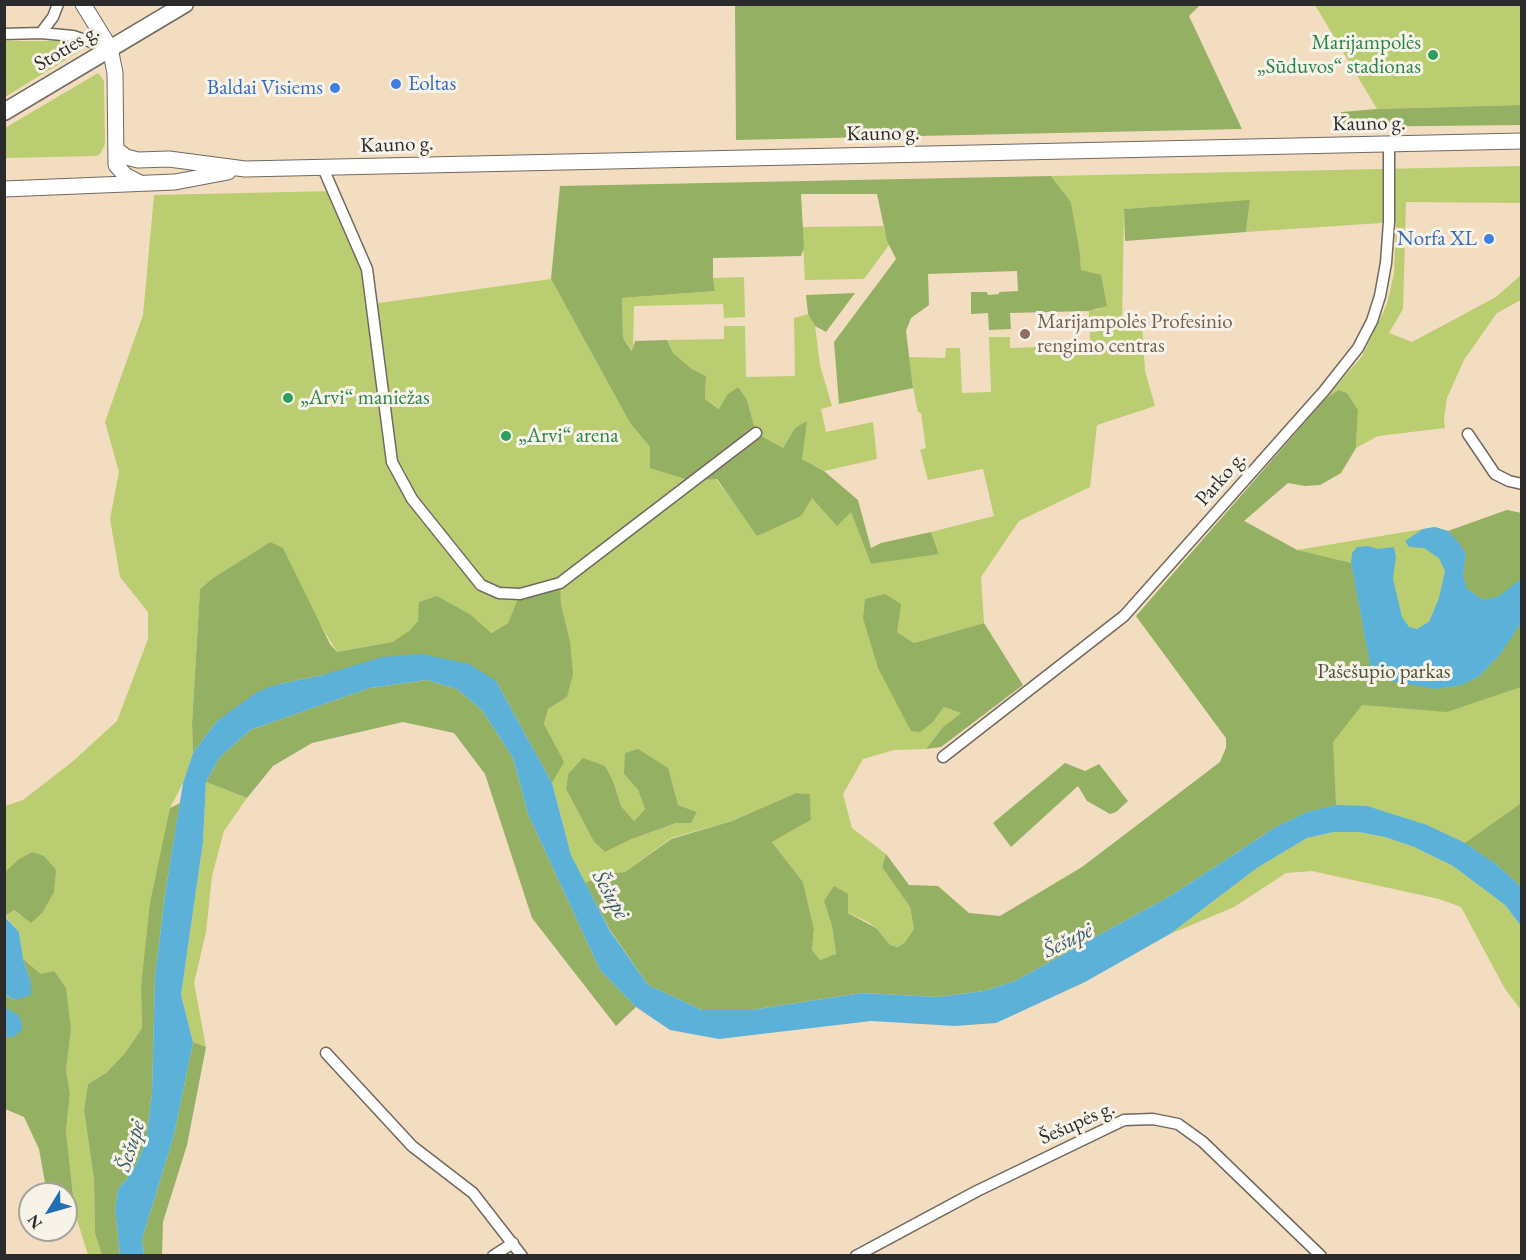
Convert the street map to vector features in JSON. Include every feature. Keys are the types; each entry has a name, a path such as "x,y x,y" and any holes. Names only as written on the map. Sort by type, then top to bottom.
{"main road":[{"path":"83,4 110,48 115,73 116,165 125,175 138,183"},
{"name":"Stoties g.","path":"4,112 185,4"},
{"name":"Kauno g.","path":"116,149 126,157 138,160 169,159 245,169 1521,141"},
{"name":"Kauno g.","path":"4,189 175,182 245,169"}],"street":[{"path":"41,33 58,4"},
{"path":"4,34 41,33 73,36 110,48"},
{"name":"Parko g.","path":"942,757 1124,616 1324,391 1358,348 1373,317 1381,293 1389,222 1389,145"},
{"path":"323,168 367,269 392,462 412,499 481,585 499,592 520,594 560,583 756,433"},
{"path":"1468,434 1495,474 1521,484"},
{"path":"326,1053 412,1146 473,1193 522,1256"},
{"name":"Šešupės g.","path":"856,1256 977,1191 1124,1120 1153,1119 1178,1124 1203,1142 1321,1256"},
{"path":"493,1256 513,1243"}],"green space":[{"path":"735,5 1200,5 1189,16 1242,129 736,140"},
{"name":"Marijampolės „Sūduvos“ stadionas","path":"1315,5 1521,5 1521,105 1377,109"},
{"path":"5,41 64,41 74,44 80,51 5,97"},
{"path":"98,73 104,81 105,144 100,154 96,156 5,158 5,128"},
{"path":"1521,105 1521,125 1340,127 1341,112"},
{"path":"1521,166 1521,203 1406,202 1403,309 1389,333 1412,342 1496,297 1521,275 1521,300 1497,313 1464,360 1447,398 1445,428 1378,436 1356,448 1358,410 1347,393 1339,390 1327,397 1362,356 1387,304 1394,273 1396,222 1246,232 1250,201 1124,209 1122,324 1142,323 1145,371 1155,406 1097,425 1090,487 1019,521 981,577 984,623 914,643 897,632 865,599 933,722 944,707 961,713 943,727 926,749 894,750 863,759 843,794 852,828 886,854 882,867 910,907 914,929 905,942 898,947 889,945 876,928 868,922 824,901 832,926 836,955 819,960 812,950 814,929 803,882 772,842 811,820 810,794 796,793 732,821 671,838 625,872 603,874 585,883 571,855 552,783 563,762 544,724 548,709 567,697 570,641 561,605 559,583 520,595 508,623 490,633 471,615 418,621 409,631 392,642 337,652 270,542 213,578 200,589 192,724 193,753 183,783 170,808 141,987 142,1028 125,1053 106,1073 88,1084 84,1110 94,1180 95,1234 102,1255 88,1255 78,1223 78,1182 72,1182 66,1131 70,1093 66,1070 71,1030 47,974 41,974 23,959 19,932 5,916 14,910 21,916 32,852 19,859 5,873 5,806 23,800 72,762 117,721 148,639 148,612 120,577 110,519 119,472 105,422 143,315 154,195 334,191 367,269 372,304 551,279 630,423 650,447 692,481 716,479 758,536 813,497 851,511 871,564 939,553 931,532 994,516 983,469 928,480 920,450 926,448 909,357 945,358 946,348 960,348 962,393 991,392 989,337 1010,337 1010,348 1090,345 1090,332 1097,332 1096,325 1089,325 1089,311 1100,309 1081,270 1071,202 1051,176","holes":["568,774 613,781 621,806 634,821 645,809 638,790 624,774 678,805 697,812 691,823 676,823 632,839 605,852 594,842 566,789"]},
{"path":"1051,176 1071,202 1081,270 1101,275 1107,306 1089,311 1010,313 1011,329 989,330 988,313 971,314 971,292 987,292 988,295 1018,291 1017,271 928,274 929,305 911,318 906,331 913,388 839,404 834,342 896,259 887,241 877,194 801,194 804,248 801,256 713,258 715,291 622,298 623,338 632,351 635,341 667,340 673,353 692,369 706,376 705,399 719,409 727,395 738,387 747,400 756,433 783,448 795,428 807,421 802,459 824,471 858,500 871,548 881,543 931,532 939,554 871,564 851,512 837,526 812,498 801,516 757,536 717,479 692,481 650,468 650,447 630,423 551,279 560,186"},
{"path":"1250,200 1246,232 1125,241 1124,209"},
{"path":"883,226 889,245 864,279 805,280 802,227"},
{"path":"744,277 745,317 724,318 723,304 634,306 633,351 623,338 622,298 715,291 713,278"},
{"path":"855,293 826,332 815,326 808,314 806,295"},
{"path":"808,314 815,326 820,365 832,406 821,409 826,432 873,422 877,459 824,471 802,459 795,428 783,448 756,433 747,400 727,395 720,409 705,399 706,376 692,369 673,353 667,340 724,339 724,326 745,326 746,377 795,376 794,318"},
{"path":"1339,390 1347,393 1358,410 1356,448 1341,473 1320,485 1305,486 1288,483 1244,521 1297,550 1351,563 1370,664 1437,689 1462,685 1478,677 1499,656 1521,623 1521,687 1447,712 1362,705 1333,742 1336,805 1307,812 1274,828 1172,895 1015,981 984,991 938,997 862,993 751,1010 702,1010 648,985 610,930 585,883 603,874 625,872 671,839 732,821 796,793 810,794 811,820 772,842 803,882 814,929 812,950 820,960 836,954 832,926 824,901 834,886 848,894 848,913 876,928 890,945 898,947 905,942 914,929 910,907 882,867 886,854 909,885 938,886 969,913 1000,916 1082,867 1220,762 1226,748 1226,738 1136,616 1327,397"},
{"name":"Pašešupio parkas","path":"1507,510 1521,513 1521,887 1496,864 1307,812 1220,762 1226,748 1226,738 1136,616 1244,521 1297,550 1435,527 1448,531"},
{"path":"1507,510 1521,513 1522,578 1499,596 1484,600 1467,589 1463,575 1466,554 1448,531"},
{"path":"270,542 283,548 330,644 337,652 392,642 409,631 418,621 419,602 437,596 471,615 491,633 508,623 520,594 560,583 561,605 570,641 573,674 567,697 548,709 544,724 564,762 552,783 496,681 323,675 279,684 217,721 193,753 192,724 200,589 213,578"},
{"path":"885,594 901,604 897,632 914,643 984,623 1023,685 941,747 926,749 943,727 961,713 944,707 933,722 920,732 911,731 878,668 863,618 865,599"},
{"path":"427,680 457,689 482,710 513,758 528,814 600,970 636,1007 616,1026 532,918 485,774 454,733 403,722 312,743 273,766 247,798 206,782 219,758 250,730 370,688"},
{"path":"638,749 668,768 678,805 697,812 691,823 676,823 632,839 605,852 594,842 566,789 568,774 583,758 605,766 613,781 621,806 634,821 645,809 638,790 624,774 625,753"},
{"path":"1065,763 1085,771 1099,764 1128,801 1116,812 1110,814 1087,801 1078,786 1011,847 993,823"},
{"path":"206,782 247,798 224,831 212,876 206,932 194,983 206,1047 193,1042 181,995 203,842"},
{"path":"180,803 155,975 152,1093 146,1142 132,1173 118,1189 115,1209 120,1255 102,1255 95,1234 94,1180 84,1110 88,1084 106,1073 125,1053 142,1028 141,987 150,903 170,808"},
{"path":"1520,804 1521,887 1496,864 1465,843"},
{"path":"1334,832 1358,832 1385,837 1414,847 1453,866 1505,905 1521,926 1521,1010 1505,989 1461,907 1439,899 1312,871 1286,873 1234,907 1170,934 1257,868 1307,838"},
{"path":"32,852 44,856 56,870 54,892 42,913 31,923 14,910 5,916 4,873 19,859"},
{"path":"23,959 41,974 54,971 66,988 71,1030 66,1070 70,1093 66,1131 72,1182 45,1182 39,1149 24,1117 5,1109 4,995 15,1000 31,983"},
{"path":"193,1042 206,1047 187,1145 163,1222 162,1255 144,1255 142,1239 174,1135"}],"water":[{"path":"1435,527 1448,531 1459,543 1466,554 1463,575 1467,589 1484,600 1499,596 1522,578 1521,623 1499,656 1478,677 1462,685 1437,689 1394,682 1377,673 1370,664 1351,563 1352,553 1357,547 1368,546 1378,549 1394,547 1396,557 1393,579 1402,617 1409,627 1417,629 1429,622 1439,598 1445,571 1439,558 1424,548 1409,547 1405,541 1423,529"},
{"path":"422,654 469,664 496,681 552,783 571,855 610,931 648,985 702,1010 751,1010 862,993 938,997 984,991 1015,981 1172,895 1274,828 1307,812 1336,805 1367,806 1427,825 1465,843 1496,864 1521,887 1521,926 1505,905 1453,866 1414,847 1385,837 1358,832 1334,832 1307,838 1257,868 1170,934 1085,982 996,1023 955,1026 871,1021 719,1039 670,1030 636,1007 600,970 528,814 513,758 482,710 457,689 427,680 370,688 250,730 219,758 206,782 203,842 181,995 193,1042 174,1135 142,1239 144,1255 120,1255 115,1209 118,1189 132,1173 146,1142 152,1093 155,975 183,783 193,753 217,721 257,692 382,657"},
{"path":"4,916 19,932 23,959 31,983 31,995 15,1000 5,995"},
{"path":"5,1007 19,1016 22,1023 22,1030 13,1037 5,1037"}],"place":[{"name":"Marijampolės „Sūduvos“ stadionas","path":"1433,55"},
{"name":"Eoltas","path":"396,84"},
{"name":"Baldai Visiems","path":"335,88"},
{"name":"Norfa XL","path":"1489,239"},
{"name":"Marijampolės Profesinio rengimo centras","path":"1025,334"},
{"name":"„Arvi“ maniežas","path":"288,398"},
{"name":"„Arvi“ arena","path":"506,436"}],"water label":[{"name":"Šešupė","path":"610,895"},
{"name":"Šešupė","path":"1068,941"},
{"name":"Šešupė","path":"131,1146"}]}
